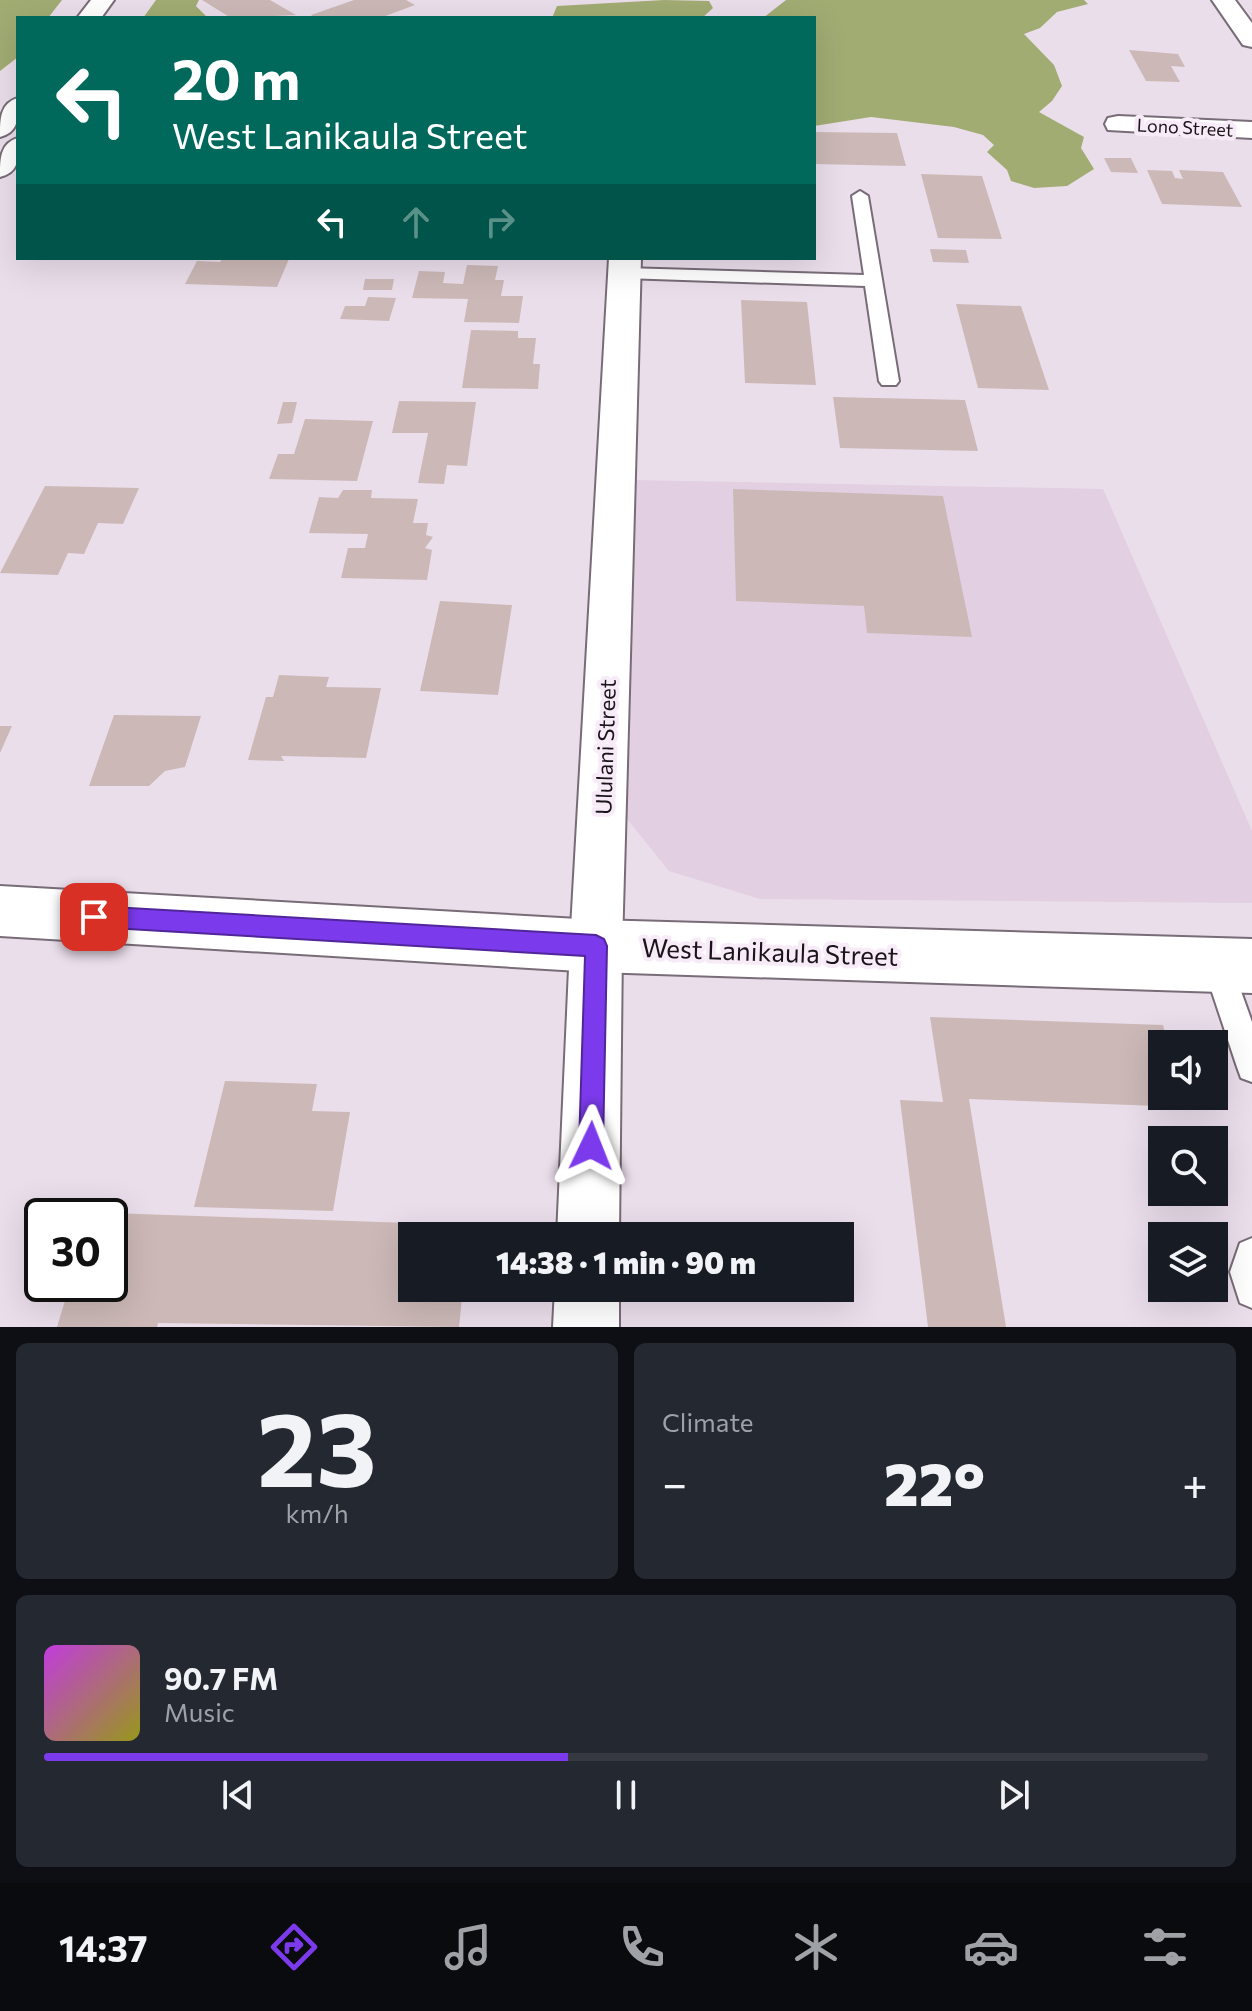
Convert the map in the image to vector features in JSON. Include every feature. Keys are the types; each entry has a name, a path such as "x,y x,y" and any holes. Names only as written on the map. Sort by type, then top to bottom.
{"street":[{"path":"1223,0 1252,40"},
{"path":"95,16 115,9"},
{"path":"0,129 16,109"},
{"name":"Lono Street","path":"1118,124 1252,130"},
{"path":"0,169 16,149"},
{"name":"Ululani Street","path":"588,1222 596,946 625,266"},
{"name":"West Lanikaula Street","path":"0,911 596,946 1235,966"},
{"path":"586,1327 587,1302"}],"lane":[{"path":"860,196 889,381"},
{"path":"625,266 873,281"},
{"path":"1235,966 1252,1067"},
{"path":"1252,1255 1247,1272 1252,1291"}],"shaded area":[{"path":"632,480 1103,489 1252,831 1252,903 760,899 669,871 627,819"}],"green space":[{"path":"0,0 62,0 50,16 16,16 16,59 0,71"},
{"path":"156,0 199,0 196,6 206,16 144,16"},
{"path":"664,0 709,1 713,8 704,16 553,16 557,6"},
{"path":"786,0 1084,0 1088,4 1057,12 1040,28 1024,34 1054,65 1062,86 1052,101 1039,112 1084,137 1081,148 1094,169 1067,186 1034,188 1011,181 1007,170 987,152 994,145 983,135 954,127 871,117 816,126 816,16 766,16"}],"building":[{"path":"202,0 270,0 296,15 274,16 228,16"},
{"path":"354,0 406,0 415,5 385,16 311,15"},
{"path":"1129,50 1178,54 1185,67 1171,66 1180,82 1146,81"},
{"path":"816,132 897,133 906,166 816,164"},
{"path":"1104,158 1131,158 1138,173 1111,172"},
{"path":"1147,170 1172,171 1175,178 1183,179 1179,170 1223,172 1242,207 1162,204"},
{"path":"921,174 982,176 1002,239 938,238"},
{"path":"930,249 966,250 969,263 933,262"},
{"path":"289,260 277,287 185,284 197,261"},
{"path":"467,265 498,266 495,280 504,280 501,296 523,296 519,323 464,322 468,299 412,298 419,271 445,272 443,283 463,284"},
{"path":"365,279 394,279 392,290 363,290"},
{"path":"368,297 396,298 389,321 340,319 345,306 365,306"},
{"path":"741,300 807,302 816,385 745,383"},
{"path":"956,304 1021,306 1049,390 978,388"},
{"path":"471,330 518,331 518,338 536,338 533,364 540,364 538,389 462,388"},
{"path":"833,397 965,400 978,451 840,448"},
{"path":"399,401 476,402 467,466 447,465 444,484 418,483 428,433 392,433"},
{"path":"283,402 297,402 292,423 277,424"},
{"path":"305,419 373,421 357,481 269,479 278,454 294,454"},
{"path":"45,486 139,488 123,524 98,523 84,554 68,553 58,575 0,573"},
{"path":"733,489 943,496 972,637 867,633 864,606 736,601"},
{"path":"343,490 372,490 371,498 418,499 413,523 428,523 426,535 433,537 425,548 432,550 427,580 341,578 348,548 365,548 368,534 309,533 319,497 338,498"},
{"path":"440,601 512,605 498,695 420,691"},
{"path":"279,675 329,677 326,687 381,688 366,758 281,756 284,761 248,760 266,697 273,697"},
{"path":"114,715 201,716 185,767 165,771 149,786 89,786"},
{"path":"0,726 12,726 0,753"},
{"path":"930,1017 1163,1025 1164,1030 1148,1030 1148,1106 969,1099 1006,1327 928,1327 900,1100 943,1102"},
{"path":"225,1081 317,1084 312,1111 350,1112 333,1211 194,1207"},
{"path":"128,1214 398,1223 398,1302 462,1302 459,1327 158,1323 157,1327 57,1327 65,1302 128,1302"}],"route":[{"path":"94,917 596,946 591,1146"}]}
